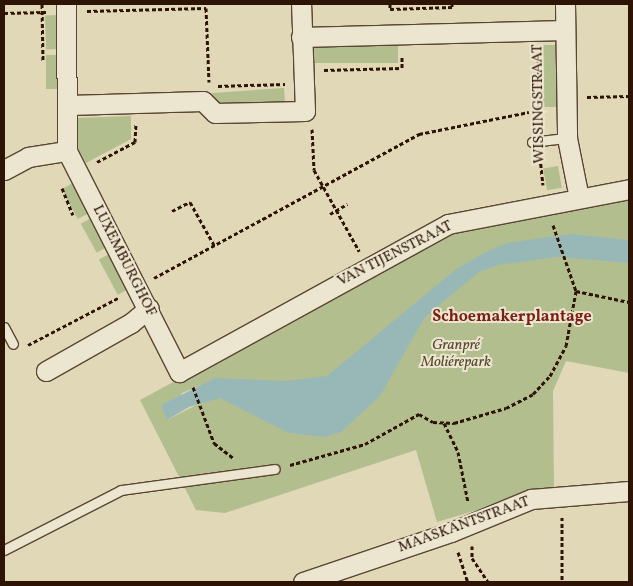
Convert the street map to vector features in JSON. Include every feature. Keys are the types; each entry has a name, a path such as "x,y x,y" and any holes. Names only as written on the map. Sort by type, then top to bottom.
{"street":[{"path":"68,105 203,101 215,113 305,111 300,4"},
{"name":"WISSINGSTRAAT","path":"565,4 567,138 579,198"},
{"name":"LUXEMBURGHOF","path":"66,8 67,150 139,286 154,304 185,377"},
{"path":"301,37 565,30"},
{"path":"4,170 28,157 67,150"},
{"name":"VAN TIJENSTRAAT","path":"185,377 368,267 448,224 629,189"},
{"path":"46,371 131,323 154,304"},
{"name":"MAASKANTSTRAAT","path":"304,582 451,532 531,499 629,491"}],"lane":[{"path":"536,141 567,138"},
{"path":"4,327 14,344"},
{"path":"4,550 121,490 275,468"}],"path":[{"path":"390,4 390,9 422,6 452,7 452,4"},
{"path":"4,13 66,8 206,8 209,86 402,68 401,34"},
{"name":"WISSINGSTRAAT","path":"538,31 536,141 546,205"},
{"path":"566,97 629,96"},
{"path":"305,111 312,118 314,170 338,209 368,267"},
{"path":"14,344 25,347 419,134 529,112"},
{"path":"172,211 190,202 214,245"},
{"path":"330,214 347,204"},
{"path":"275,468 365,444 420,414 444,423 506,408 533,394 550,376 566,346 576,291 565,265 554,228"},
{"path":"576,291 629,302"},
{"path":"185,377 203,413 214,443 242,460"},
{"path":"444,423 458,452 471,524 472,558 488,582"},
{"path":"562,496 562,582"},
{"path":"451,532 468,582"}],"green space":[{"path":"45,15 59,15 60,49 46,49"},
{"path":"314,39 398,39 398,63 314,63"},
{"path":"541,45 557,45 557,107 541,107"},
{"path":"46,55 60,55 60,89 46,89"},
{"path":"284,88 285,104 213,109 212,93"},
{"path":"131,116 131,139 86,163 78,148 77,118"},
{"path":"558,166 562,188 547,190 543,169"},
{"path":"75,182 91,212 78,219 62,189"},
{"name":"Granpré Moliérepark","path":"629,197 629,373 566,361 553,391 554,487 437,522 416,450 225,513 196,510 140,400 452,231","holes":["201,385 206,400 167,420 182,393"]},
{"path":"93,217 109,246 97,253 81,224"},
{"path":"113,252 132,287 118,295 99,260"}],"water":[{"path":"571,234 629,240 629,263 557,257 498,265 479,272 425,317 380,396 341,432 324,437 289,433 220,398 189,407 167,420 161,405 215,378 286,381 327,376 455,270 482,254 507,243"}],"district":[{"name":"Schoemakerplantage","path":"512,317"}]}
